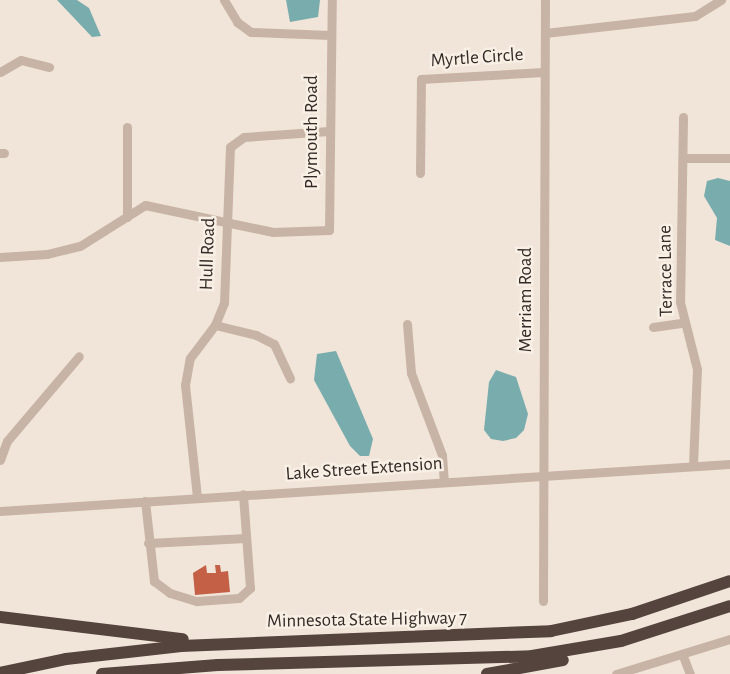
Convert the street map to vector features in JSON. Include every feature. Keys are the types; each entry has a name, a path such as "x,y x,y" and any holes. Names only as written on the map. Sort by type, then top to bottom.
{"highway":[{"path":"658,607 730,573"},
{"name":"Minnesota State Highway 7","path":"0,673 133,650 292,641 524,634 658,607 730,581"},
{"path":"487,674 604,651 730,606"},
{"path":"0,617 147,637 292,641"},
{"path":"102,674 218,664 506,658 580,649 665,629"}],"street":[{"path":"223,0 237,22 251,32 330,35"},
{"name":"Plymouth Road","path":"227,222 273,232 329,230 332,0"},
{"name":"Merriam Road","path":"542,601 545,0"},
{"path":"545,33 695,16 721,0"},
{"path":"0,72 21,60 49,67"},
{"name":"Myrtle Circle","path":"420,173 421,79 544,72"},
{"name":"Terrace Lane","path":"683,117 683,323 698,383 694,466"},
{"path":"127,127 127,216"},
{"name":"Hull Road","path":"197,497 186,372 197,346 215,325 224,303 233,142 329,131"},
{"path":"684,158 730,158"},
{"path":"0,257 64,251 96,238 145,205 227,222"},
{"path":"653,327 683,323"},
{"path":"407,324 411,373 442,455 444,481"},
{"path":"215,325 256,335 274,344 290,378"},
{"path":"0,460 14,432 79,356"},
{"name":"Lake Street Extension","path":"0,511 730,464"},
{"path":"145,501 154,581 197,601 246,594 250,588 243,494"},
{"path":"148,543 246,538"},
{"path":"616,674 683,656 730,639"},
{"path":"683,656 690,674"}],"water":[{"path":"57,0 77,0 89,8 101,36 92,37"},
{"path":"286,0 320,0 318,17 290,22"},
{"path":"718,178 730,181 730,246 715,240 717,218 704,196 707,181"},
{"path":"336,351 373,439 369,456 360,456 350,446 314,380 317,354"},
{"path":"496,370 516,377 528,414 524,430 516,438 503,441 491,439 484,430 489,382"}],"building":[{"path":"206,565 207,573 216,573 215,565 220,565 221,572 228,571 230,592 195,595 193,573"}]}
